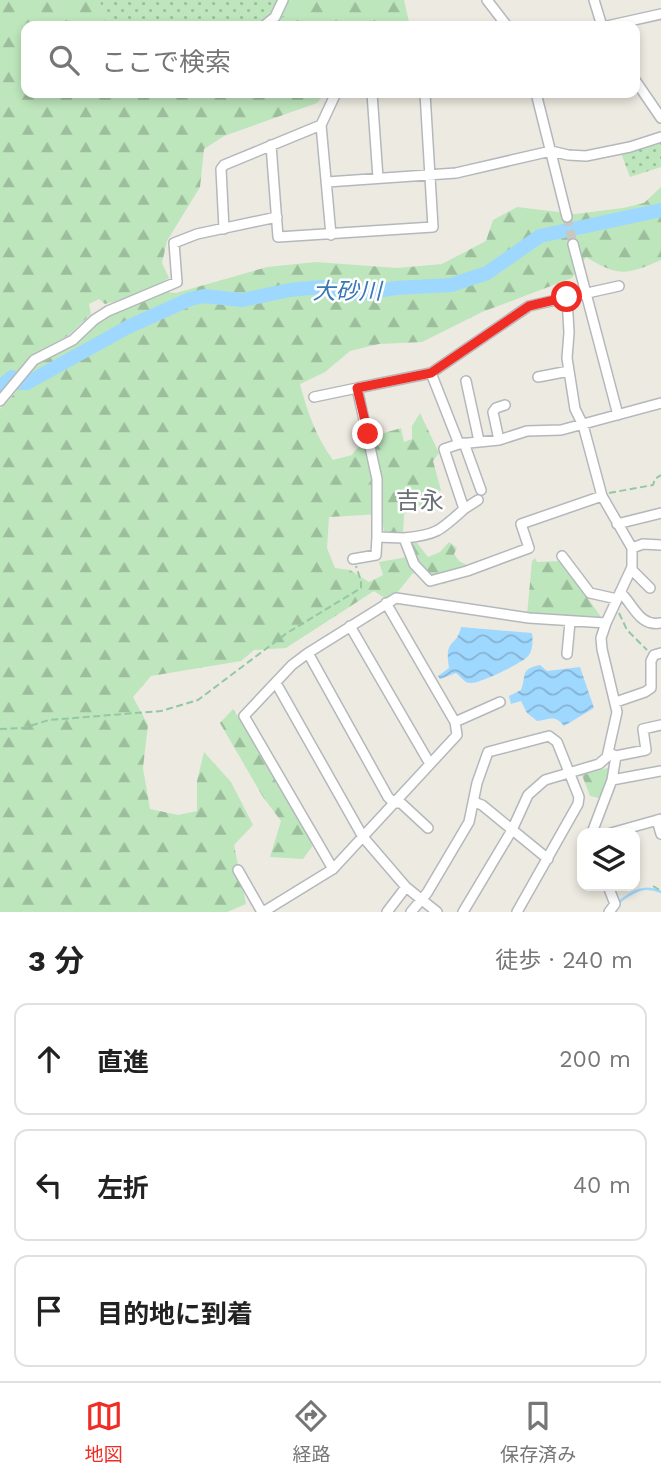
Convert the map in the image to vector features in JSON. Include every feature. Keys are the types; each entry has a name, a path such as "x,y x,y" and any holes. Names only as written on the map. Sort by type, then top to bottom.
{"street":[{"path":"270,21 283,0"},
{"path":"487,0 503,21"},
{"path":"594,0 603,21"},
{"path":"627,21 661,13"},
{"path":"640,87 661,118"},
{"path":"331,234 321,125 334,98"},
{"path":"372,98 379,178"},
{"path":"271,145 278,237 433,228 425,98"},
{"path":"537,98 567,217"},
{"path":"225,229 221,169 224,165 321,125"},
{"path":"327,182 456,173 551,151 586,156 661,138"},
{"path":"0,401 34,360 73,340 101,316 128,301 177,282 174,243 197,234 277,217"},
{"path":"573,244 618,415"},
{"path":"314,397 431,373 529,306 619,286"},
{"path":"567,297 569,371 575,409 583,425 602,496 632,548 631,569 601,638 617,712 612,780 594,828"},
{"path":"538,377 569,371"},
{"path":"377,537 430,536 480,495 431,373"},
{"path":"466,381 479,441"},
{"path":"353,559 376,555 377,537 377,479 357,388"},
{"path":"464,509 444,449 479,441 499,440 527,431 561,430 661,403"},
{"path":"499,440 493,412 505,405"},
{"path":"404,538 414,564 430,581 467,571 529,548 521,524 602,496"},
{"path":"617,524 661,513"},
{"path":"632,548 643,544 661,545"},
{"path":"562,556 590,593 629,601 642,621 648,624 661,623"},
{"path":"631,569 650,589"},
{"path":"333,869 244,716 308,653 386,603 400,598 530,618 606,622"},
{"path":"238,870 262,912 333,869 457,735 455,722 386,603"},
{"path":"567,653 570,622"},
{"path":"350,626 430,764"},
{"path":"308,653 388,797 394,803 401,803 428,828"},
{"path":"616,702 651,688 651,661 657,654"},
{"path":"276,683 363,837 406,887 436,912"},
{"path":"455,722 500,702"},
{"path":"463,912 535,787 545,780 599,764 613,754 646,750 643,729 661,725"},
{"path":"411,912 422,900 469,822 477,783 488,752 549,736 557,741 579,797 578,804 517,912"},
{"path":"612,780 661,771"},
{"path":"474,802 482,805 548,859"},
{"path":"628,828 659,819 661,834"},
{"path":"387,912 406,887"},
{"path":"609,912 615,904 610,891"}],"path":[{"path":"602,496 653,485 655,479 661,475"},
{"path":"0,729 23,728 49,720 161,711 198,699 287,633 361,588 353,559"},
{"path":"617,600 617,611 627,630 657,654"},
{"path":"653,886 661,891"}],"green space":[{"path":"0,0 106,0 111,21 21,21 21,98 321,98 317,103 224,136 204,149 200,187 167,241 162,263 169,278 135,296 105,304 99,299 89,304 91,314 69,335 34,354 0,395"},
{"path":"100,0 290,0 285,16 277,21 105,21"},
{"path":"288,0 404,0 409,21 263,21"},
{"path":"661,140 661,167 630,177 621,153"},
{"path":"661,187 661,260 623,272 606,268 586,257 572,278 482,312 422,342 379,344 350,351 325,372 300,384 313,424 333,460 352,455 367,441 401,428 404,442 412,439 412,426 420,413 439,453 433,461 441,490 426,506 404,514 403,534 384,531 381,514 329,517 327,548 335,568 350,570 369,582 383,575 379,562 407,557 409,542 417,543 428,557 440,552 449,542 457,548 454,554 459,561 469,566 445,584 413,573 397,593 386,599 374,591 286,648 254,650 241,661 151,676 133,697 148,725 143,768 150,809 178,815 197,811 197,781 204,752 231,782 253,825 234,845 246,904 227,912 0,912 0,409 35,363 98,321 165,292 176,293 267,267 316,262 397,268 442,264 486,241 493,220 517,207 575,214 623,208 644,203"},
{"path":"535,558 537,562 558,561 564,564 603,620 527,615 532,561"},
{"path":"233,709 317,840 303,859 270,857 281,821 263,797 220,723"},
{"path":"611,767 603,799 590,796 582,775"}],"water":[{"path":"461,627 532,633 531,650 519,663 474,683 469,683 456,673 440,679 438,676 449,668 449,647"},
{"path":"540,665 547,671 580,667 594,708 564,726 554,719 537,721 527,713 521,701 511,704 509,696 521,690 526,671"}],"waterway":[{"name":"大砂川","path":"0,387 12,377 20,383 27,383 128,327 190,299 204,296 242,300 321,287 358,294 396,288 451,285 487,273 540,236 661,210"},
{"path":"619,902 644,889 661,892"}],"tunnel":[{"path":"567,217 573,244"}],"district":[{"name":"吉永","path":"420,501"}],"route":[{"path":"368,434 357,388 431,373 529,306 567,297"}]}
